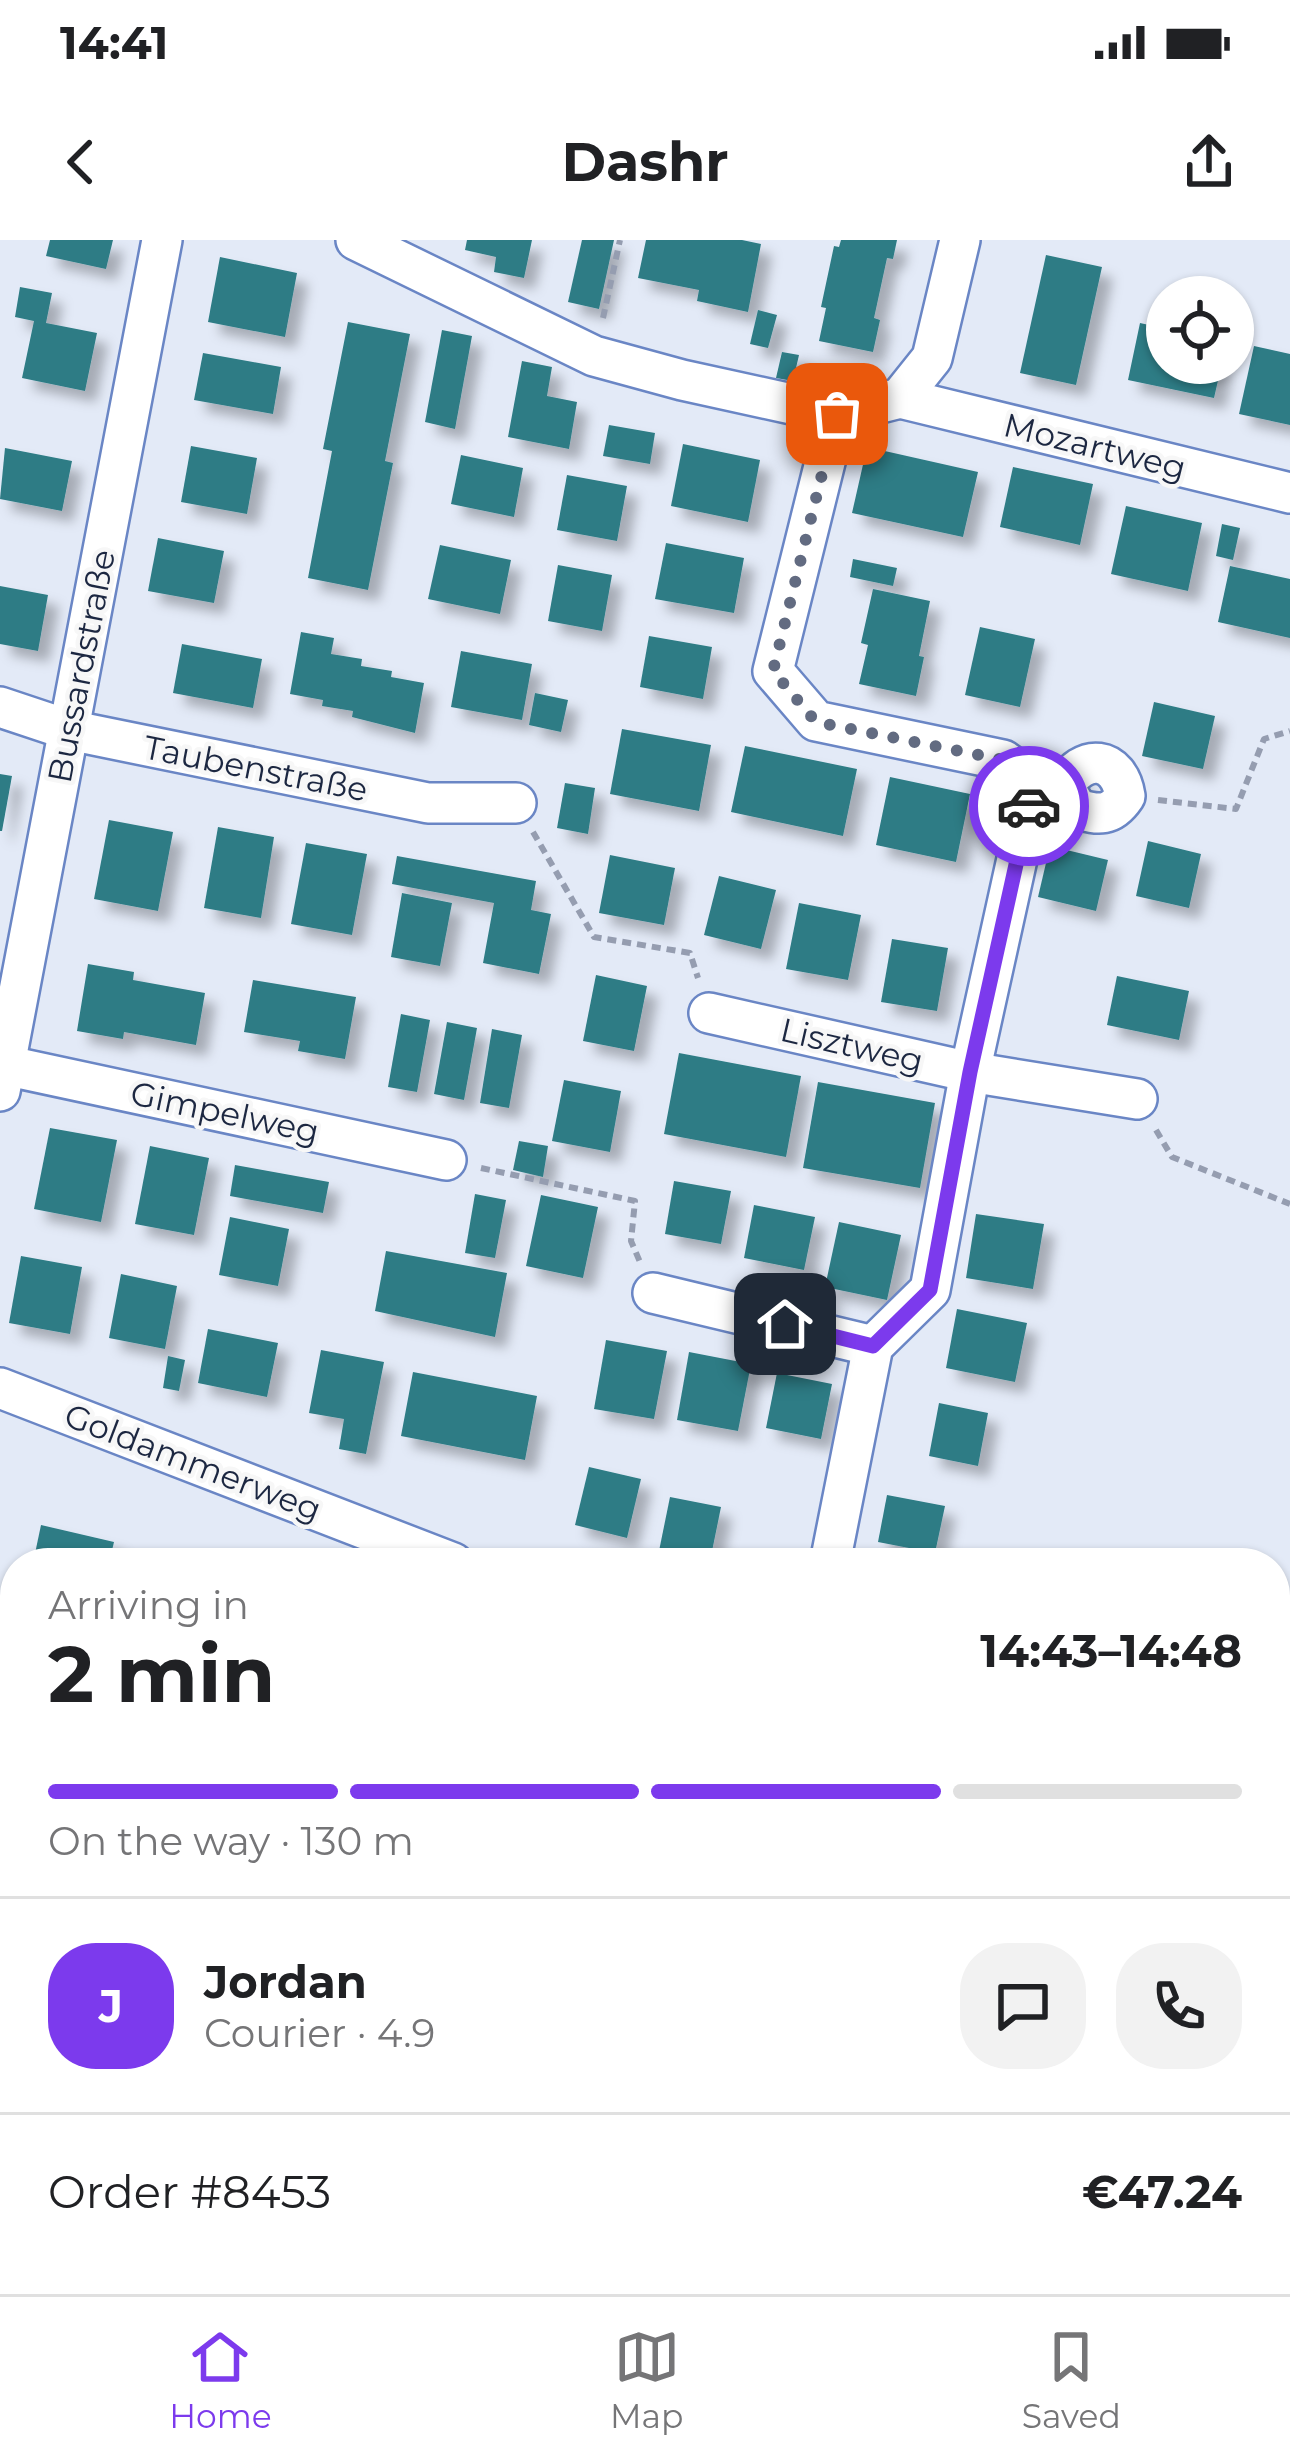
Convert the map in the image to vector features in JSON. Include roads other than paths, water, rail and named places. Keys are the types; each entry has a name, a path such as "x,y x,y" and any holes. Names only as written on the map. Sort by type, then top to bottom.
{"street":[{"name":"Bussardstraße","path":"2,1078 162,240"},
{"path":"356,240 594,356 837,414 900,398 932,358 960,240"},
{"name":"Mozartweg","path":"900,398 1290,494"},
{"path":"837,414 773,671 816,722 1004,760 1049,784 1077,809 1100,815 1116,809 1125,796"},
{"name":"Taubenstraße","path":"0,707 69,730 428,803 516,803"},
{"path":"833,1548 873,1346 930,1290 970,1072 1049,784"},
{"name":"Lisztweg","path":"710,1013 970,1072 1137,1099"},
{"name":"Gimpelweg","path":"2,1078 446,1160"},
{"path":"653,1293 873,1346"},
{"name":"Goldammerweg","path":"0,1388 414,1548"}]}
